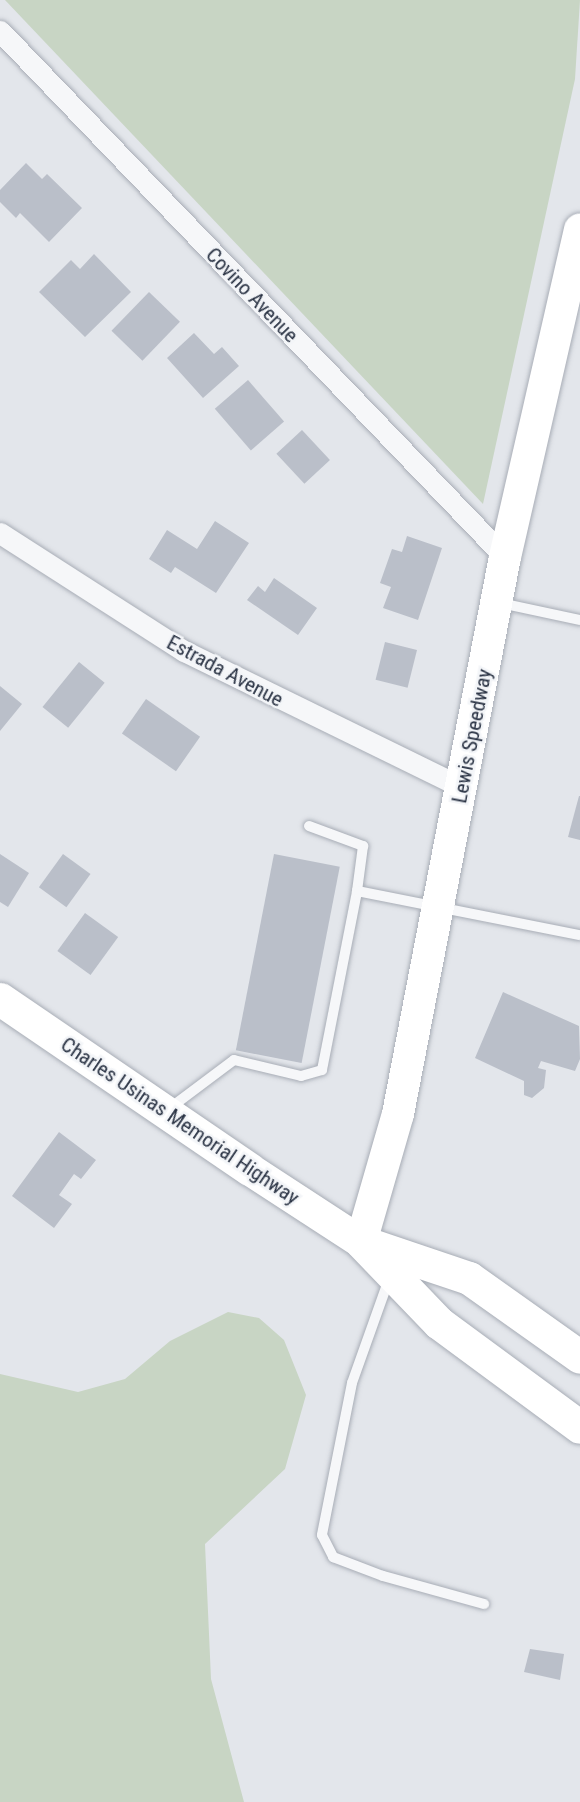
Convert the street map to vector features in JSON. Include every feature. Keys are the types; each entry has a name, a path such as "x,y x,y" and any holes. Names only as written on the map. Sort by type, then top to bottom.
{"highway":[{"name":"Charles Usinas Memorial Highway","path":"0,999 249,1169"},
{"name":"Charles Usinas Memorial Highway","path":"361,1242 439,1323 580,1427"},
{"name":"Charles Usinas Memorial Highway","path":"361,1242 469,1278 580,1357"}],"main road":[{"name":"Lewis Speedway","path":"361,1242 398,1114 505,557 580,229"},
{"name":"Charles Usinas Memorial Highway","path":"249,1169 361,1242"}],"street":[{"name":"Covino Avenue","path":"0,31 505,557"},
{"name":"Estrada Avenue","path":"0,533 184,651 462,788"}],"lane":[{"path":"497,602 580,620"},
{"path":"166,1110 234,1060 301,1076 322,1070 357,891 363,846 309,826"},
{"path":"357,891 580,935"},
{"path":"391,1273 352,1383 322,1535 333,1557 383,1576 484,1604"}],"green space":[{"path":"5,0 580,0 575,79 483,504"},
{"path":"228,1312 259,1318 284,1340 306,1395 285,1469 205,1544 211,1679 244,1802 0,1802 0,1374 78,1392 125,1379 170,1341"}],"building":[{"path":"26,163 42,179 47,174 82,208 49,242 20,213 16,218 0,202 0,190"},
{"path":"94,254 131,292 85,337 39,292 71,260 80,269"},
{"path":"149,292 180,322 142,361 111,331"},
{"path":"194,333 214,354 222,347 239,366 203,398 167,358"},
{"path":"248,380 284,422 251,450 215,409"},
{"path":"302,430 330,460 304,484 276,454"},
{"path":"215,521 249,543 216,593 175,567 171,573 149,559 167,530 197,549"},
{"path":"407,536 442,548 418,620 383,608 391,587 380,583 392,549 402,552"},
{"path":"274,578 317,608 298,635 247,600 258,586 265,592"},
{"path":"385,642 417,650 408,688 376,680"},
{"path":"79,662 105,683 68,728 42,707"},
{"path":"0,686 22,704 0,731"},
{"path":"146,699 200,737 176,771 122,733"},
{"path":"580,796 580,840 568,837"},
{"path":"0,854 29,873 8,907 0,902"},
{"path":"63,854 91,874 66,907 39,887"},
{"path":"274,854 340,867 302,1063 236,1050"},
{"path":"85,913 118,937 91,975 57,951"},
{"path":"503,992 579,1026 580,1059 575,1071 541,1061 538,1068 546,1070 544,1088 532,1098 524,1095 524,1081 475,1058"},
{"path":"59,1132 96,1160 81,1179 74,1174 59,1195 72,1204 54,1228 12,1196"},
{"path":"530,1649 564,1654 560,1680 524,1672"}]}
